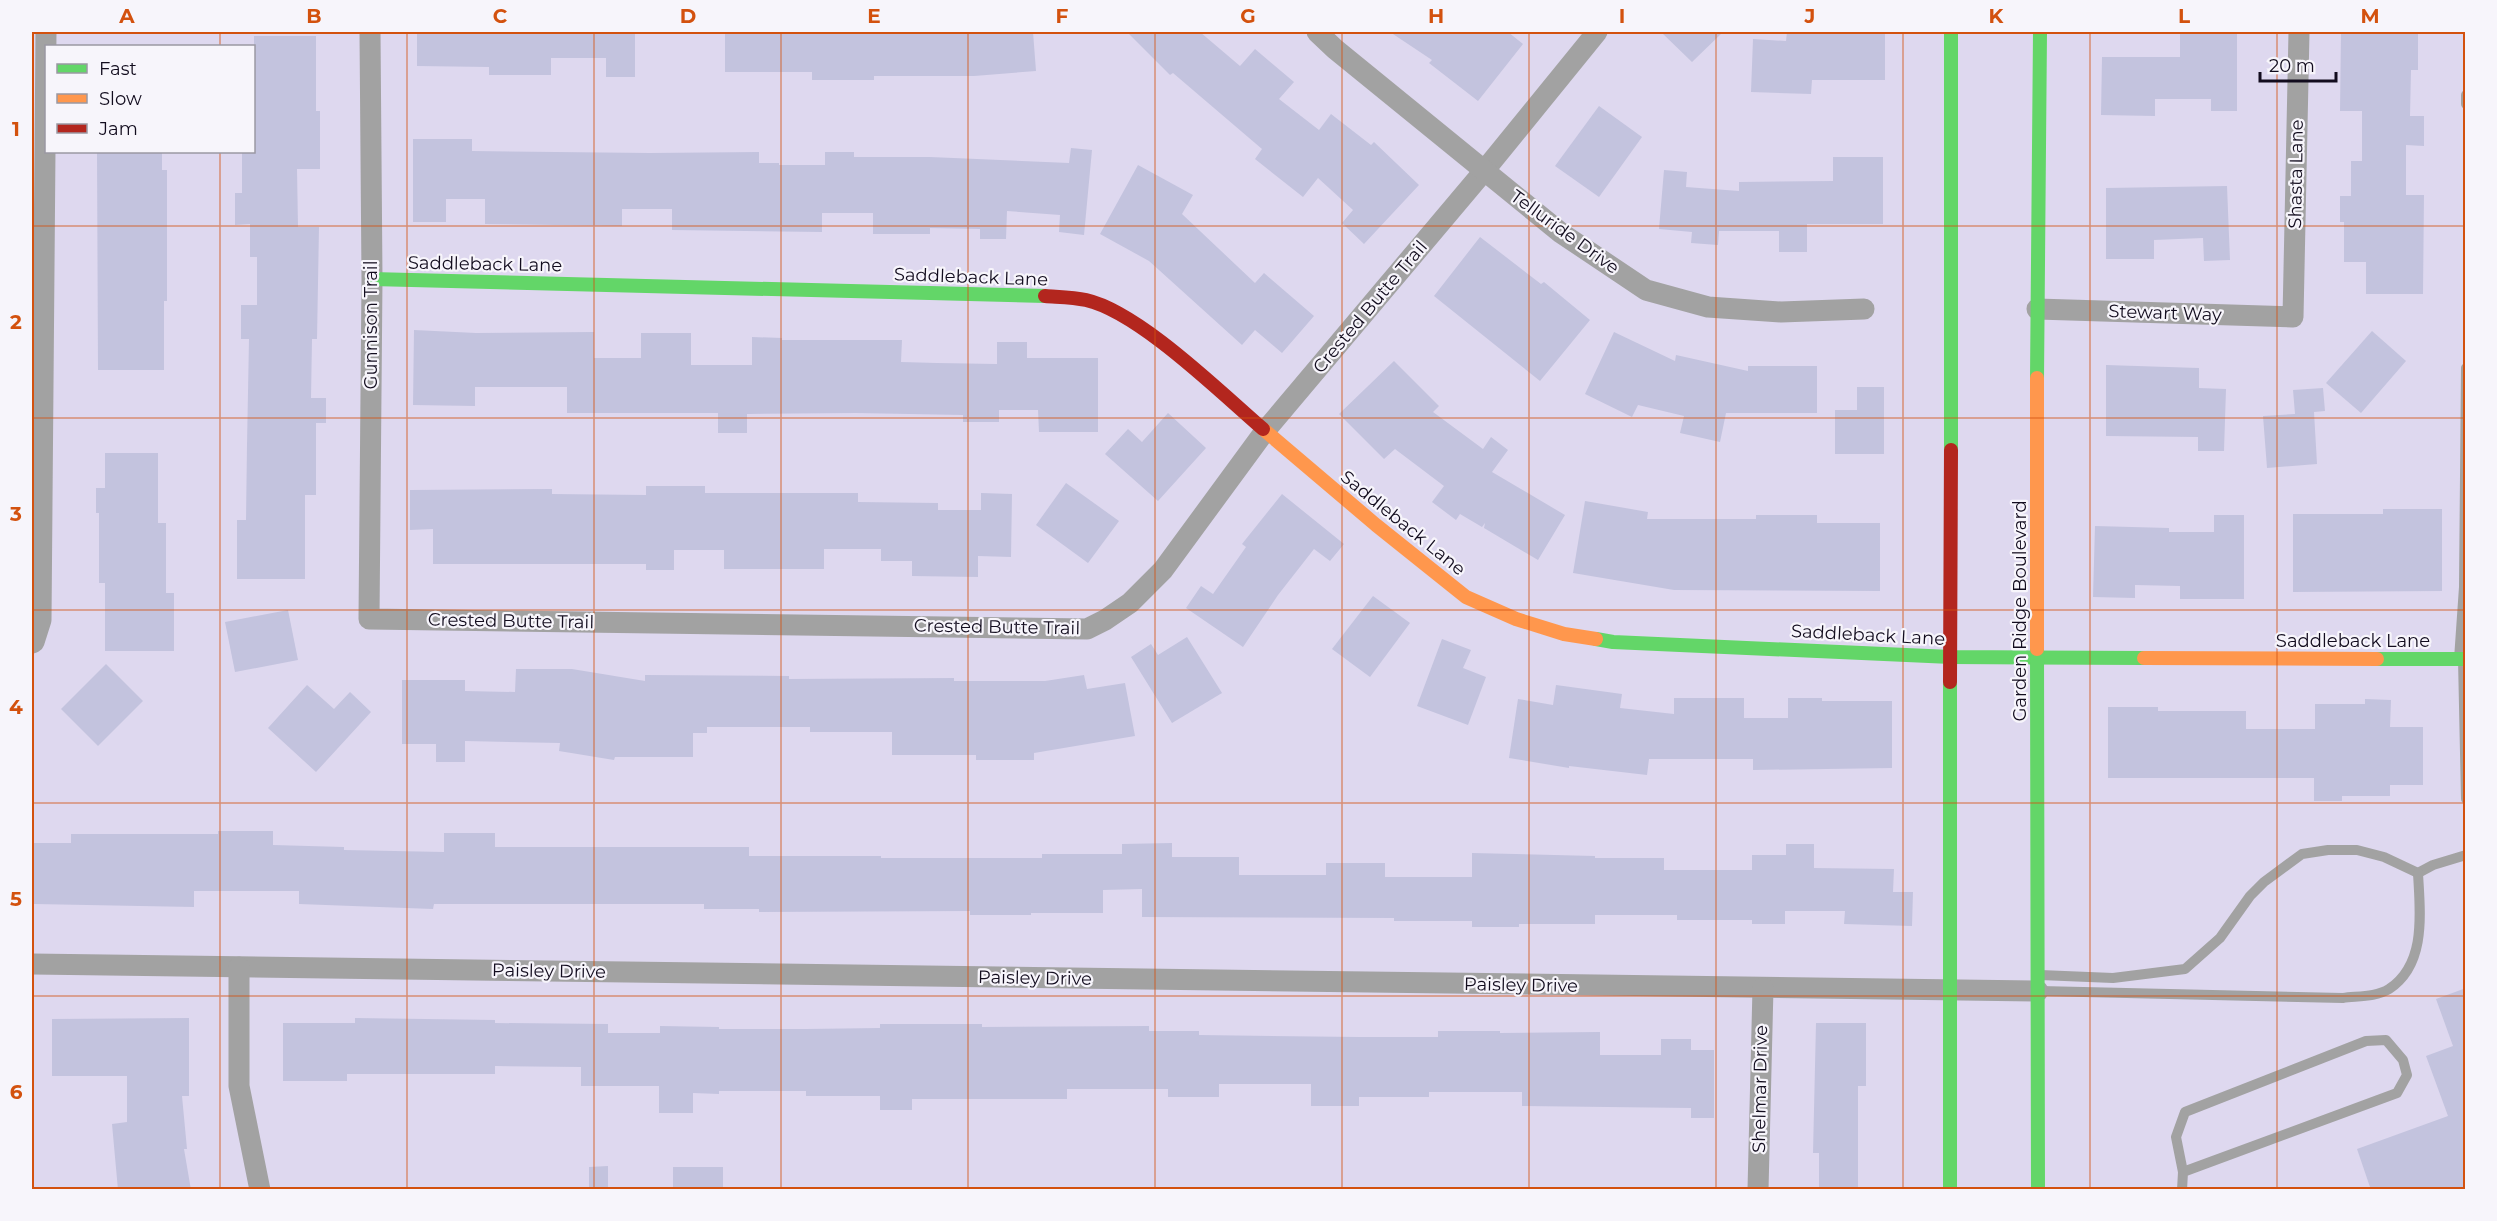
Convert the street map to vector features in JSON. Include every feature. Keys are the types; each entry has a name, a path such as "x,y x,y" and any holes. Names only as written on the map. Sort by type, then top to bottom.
{"main road":[{"path":"1950,1190 1951,32"},
{"name":"Garden Ridge Boulevard","path":"2038,1190 2037,309 2040,32"},
{"name":"Saddleback Lane","path":"372,279 1048,296 1087,300 1116,313 1152,334 1265,431 1466,597 1516,619 1564,634 1613,642 1951,657 2463,659"}],"street":[{"name":"Gunnison Trail","path":"369,620 372,279 370,32"},
{"name":"Telluride Drive","path":"1317,32 1561,232 1646,290 1708,307 1781,312 1864,309"},
{"name":"Crested Butte Trail","path":"369,620 1087,629 1130,603 1163,570 1265,431 1484,171 1597,32"},
{"name":"Shasta Lane","path":"2293,317 2299,32"},
{"path":"33,642 41,620 45,150"},
{"name":"Stewart Way","path":"2037,309 2293,317"},
{"name":"Paisley Drive","path":"32,964 1950,992 2038,983"},
{"path":"239,967 239,1086 260,1190"},
{"name":"Shelmar Drive","path":"1758,1190 1763,988"}],"lane":[{"path":"2466,95 2466,105"},
{"path":"2466,368 2463,659 2466,799"},
{"path":"2038,983 2113,978 2185,969 2220,938 2250,896 2264,882 2302,854 2328,850 2357,850 2384,857 2418,873"},
{"path":"2418,873 2433,865 2466,855"},
{"path":"2038,983 2343,998 2372,995 2388,989 2414,961 2420,921 2418,873"},
{"path":"2182,1172 2397,1093 2407,1075 2403,1060 2386,1040 2366,1041 2185,1112 2176,1137 2182,1172 2182,1190"}],"building":[{"path":"417,32 635,32 635,77 606,77 606,58 551,58 551,75 489,75 489,67 417,66"},
{"path":"725,32 1033,32 1036,71 974,76 874,76 874,80 812,80 812,72 725,72"},
{"path":"1127,32 1200,32 1240,66 1255,49 1294,82 1279,99 1319,130 1331,114 1371,145 1374,142 1419,185 1364,244 1342,223 1353,210 1318,178 1303,197 1255,159 1262,149 1173,73 1170,75"},
{"path":"1390,32 1508,32 1523,44 1478,101 1429,63 1432,60"},
{"path":"1661,32 1723,32 1692,62"},
{"path":"1787,32 1885,32 1885,80 1812,80 1811,94 1751,92 1753,39 1786,41"},
{"path":"2180,32 2237,32 2237,111 2211,111 2211,99 2155,99 2155,116 2101,115 2102,57 2180,57"},
{"path":"2341,32 2418,32 2418,70 2411,70 2410,116 2424,116 2424,146 2406,145 2406,195 2424,195 2423,294 2366,294 2366,262 2344,262 2344,222 2340,222 2340,196 2351,196 2351,161 2362,161 2362,111 2340,111"},
{"path":"254,36 316,36 316,111 320,111 320,169 297,169 298,227 319,227 317,339 312,339 311,398 326,398 326,423 316,423 316,495 305,495 305,579 237,579 237,520 246,520 249,339 241,339 241,305 257,305 257,257 250,257 250,224 235,225 235,193 242,193 242,153 255,153"},
{"path":"1599,106 1642,137 1599,197 1555,166"},
{"path":"413,139 472,139 472,151 759,152 759,163 779,163 779,165 825,165 825,152 854,152 854,157 930,157 1069,163 1071,148 1092,150 1084,235 1059,232 1060,215 1007,211 1006,239 980,239 980,229 930,228 930,234 873,234 873,213 822,213 822,232 672,230 672,209 622,209 622,226 485,224 485,199 446,199 446,222 413,222"},
{"path":"97,153 162,153 162,170 167,170 167,301 164,301 164,370 98,370"},
{"path":"1833,157 1883,157 1883,224 1807,224 1807,252 1779,252 1779,231 1719,231 1718,245 1691,243 1692,232 1659,229 1664,170 1687,172 1686,187 1739,191 1739,182 1833,181"},
{"path":"1138,165 1193,195 1182,214 1255,283 1264,273 1314,316 1282,353 1255,330 1242,345 1149,261 1100,234"},
{"path":"2227,186 2230,260 2204,261 2203,238 2154,240 2154,259 2106,259 2106,188"},
{"path":"1480,237 1541,284 1544,282 1590,320 1540,381 1434,296"},
{"path":"414,330 476,333 594,332 594,358 641,358 641,333 691,333 691,365 752,365 752,337 782,338 782,340 902,340 901,362 937,363 997,364 997,342 1027,342 1027,358 1098,358 1098,432 1039,432 1038,410 999,410 999,422 963,422 963,415 747,414 747,433 718,433 718,413 567,413 567,387 475,387 475,406 413,405"},
{"path":"2372,331 2406,361 2361,413 2326,383"},
{"path":"1614,332 1675,361 1676,355 1748,371 1748,366 1817,366 1817,413 1726,413 1720,442 1680,433 1684,416 1638,405 1632,417 1585,394"},
{"path":"1394,361 1439,406 1433,412 1483,449 1491,437 1508,450 1492,472 1565,515 1538,560 1484,528 1485,523 1482,527 1460,514 1456,520 1432,502 1444,486 1395,449 1384,459 1339,414"},
{"path":"2106,365 2199,368 2199,388 2226,389 2224,451 2198,451 2198,437 2106,436"},
{"path":"1857,387 1884,387 1884,454 1835,454 1835,410 1857,410"},
{"path":"2323,388 2325,411 2314,412 2317,464 2267,468 2263,416 2295,414 2293,390"},
{"path":"1168,413 1206,448 1158,501 1105,454 1128,429 1142,442"},
{"path":"105,453 158,453 158,523 166,523 166,593 174,593 174,651 105,651 105,583 99,583 99,513 96,513 96,488 105,488"},
{"path":"1066,483 1119,521 1088,563 1036,525"},
{"path":"646,486 705,486 705,493 858,493 858,502 938,503 938,510 981,510 981,493 1012,494 1011,557 978,556 978,577 912,576 912,561 881,561 881,549 824,549 824,569 724,569 724,550 674,550 674,570 646,570 646,564 433,564 433,529 410,530 410,490 552,489 552,494 646,495"},
{"path":"1282,494 1344,544 1330,561 1314,549 1278,595 1243,647 1186,608 1201,586 1213,594 1246,547 1242,544"},
{"path":"1585,501 1648,512 1647,519 1756,519 1756,515 1817,515 1817,523 1880,523 1880,591 1674,590 1573,573"},
{"path":"2383,509 2442,509 2442,591 2293,592 2293,514 2383,514"},
{"path":"2214,515 2244,515 2244,599 2180,599 2180,586 2135,585 2135,598 2093,597 2095,526 2169,528 2169,532 2214,532"},
{"path":"1373,596 1410,623 1370,677 1332,649"},
{"path":"288,610 298,660 235,672 225,622"},
{"path":"1187,637 1222,693 1172,723 1131,657 1151,644 1158,655"},
{"path":"1442,639 1471,650 1463,668 1486,677 1468,725 1417,706"},
{"path":"106,664 143,701 98,746 61,709"},
{"path":"516,669 572,669 645,681 645,675 789,676 789,679 954,678 954,681 1045,681 1084,675 1087,689 1125,683 1135,736 1034,753 1034,760 976,760 976,755 892,755 892,732 810,732 810,727 707,727 707,733 693,733 693,757 615,757 614,760 559,751 560,743 465,741 465,762 436,762 436,744 402,744 402,680 465,680 465,691 515,692"},
{"path":"307,685 334,709 350,692 371,712 316,772 268,728"},
{"path":"1556,685 1622,694 1620,708 1674,714 1674,698 1744,698 1744,718 1788,718 1788,698 1822,698 1822,701 1892,701 1892,768 1753,770 1753,759 1649,759 1647,775 1569,766 1569,768 1509,758 1518,699 1553,705"},
{"path":"2365,699 2391,700 2390,727 2423,727 2423,785 2390,785 2390,796 2342,796 2342,801 2314,801 2314,778 2108,778 2108,707 2158,707 2158,711 2246,711 2246,729 2315,729 2315,704 2365,704"},
{"path":"218,831 273,831 273,845 344,847 344,850 444,852 444,833 495,833 495,847 749,847 749,856 881,856 881,858 1042,858 1042,854 1122,854 1122,844 1172,843 1172,857 1239,857 1239,875 1326,875 1326,863 1385,863 1385,877 1472,877 1472,853 1664,858 1664,870 1752,870 1752,855 1786,855 1786,844 1814,844 1814,868 1894,869 1893,892 1913,892 1912,926 1844,924 1845,911 1785,911 1785,924 1752,924 1752,920 1677,920 1677,915 1595,915 1595,924 1519,924 1519,927 1472,927 1472,921 1394,921 1394,918 1142,917 1142,889 1103,890 1103,913 1031,913 1031,915 970,915 970,911 759,912 759,909 704,909 704,904 434,904 433,909 299,904 299,891 194,891 194,907 34,904 32,843 71,843 71,834 218,834"},
{"path":"2466,988 2466,1190 2371,1190 2357,1149 2448,1116 2426,1056 2453,1046 2436,999"},
{"path":"189,1018 189,1096 182,1096 187,1149 184,1149 191,1190 118,1190 112,1124 127,1122 127,1076 52,1076 52,1019"},
{"path":"355,1018 608,1024 608,1033 660,1033 660,1026 806,1029 880,1028 880,1024 982,1024 982,1027 1149,1026 1149,1031 1199,1031 1199,1035 1359,1037 1438,1037 1438,1031 1600,1032 1600,1055 1661,1055 1661,1039 1691,1039 1691,1050 1714,1050 1714,1118 1691,1118 1691,1108 1522,1106 1522,1092 1429,1092 1429,1097 1359,1097 1359,1106 1311,1106 1311,1084 1219,1084 1219,1097 1168,1097 1168,1089 1067,1089 1067,1099 912,1099 912,1110 880,1110 880,1096 806,1096 806,1091 719,1091 719,1094 693,1093 693,1113 659,1113 659,1086 581,1086 581,1067 495,1066 495,1074 347,1074 347,1081 283,1081 283,1023 355,1023"},
{"path":"1816,1023 1866,1023 1866,1086 1858,1086 1858,1190 1819,1190 1819,1153 1813,1153"},
{"path":"608,1166 608,1190 589,1190 589,1167"},
{"path":"673,1167 723,1167 723,1190 673,1190"}],"traffic: fast":[{"path":"1951,32 1951,450"},
{"path":"2037,378 2040,32"},
{"path":"372,279 1045,296"},
{"path":"1596,639 1613,642 1951,657 2144,658"},
{"path":"2037,649 2038,1190"},
{"path":"2377,659 2466,659"},
{"path":"1950,682 1950,1190"}],"traffic: slow":[{"path":"2037,378 2037,649"},
{"path":"1263,429 1376,525 1466,597 1516,619 1564,634 1596,639"},
{"path":"2144,658 2377,659"}],"traffic: jam":[{"path":"1045,296 1086,300 1107,307 1130,320 1178,355 1263,429"},
{"path":"1950,682 1951,450"}]}
